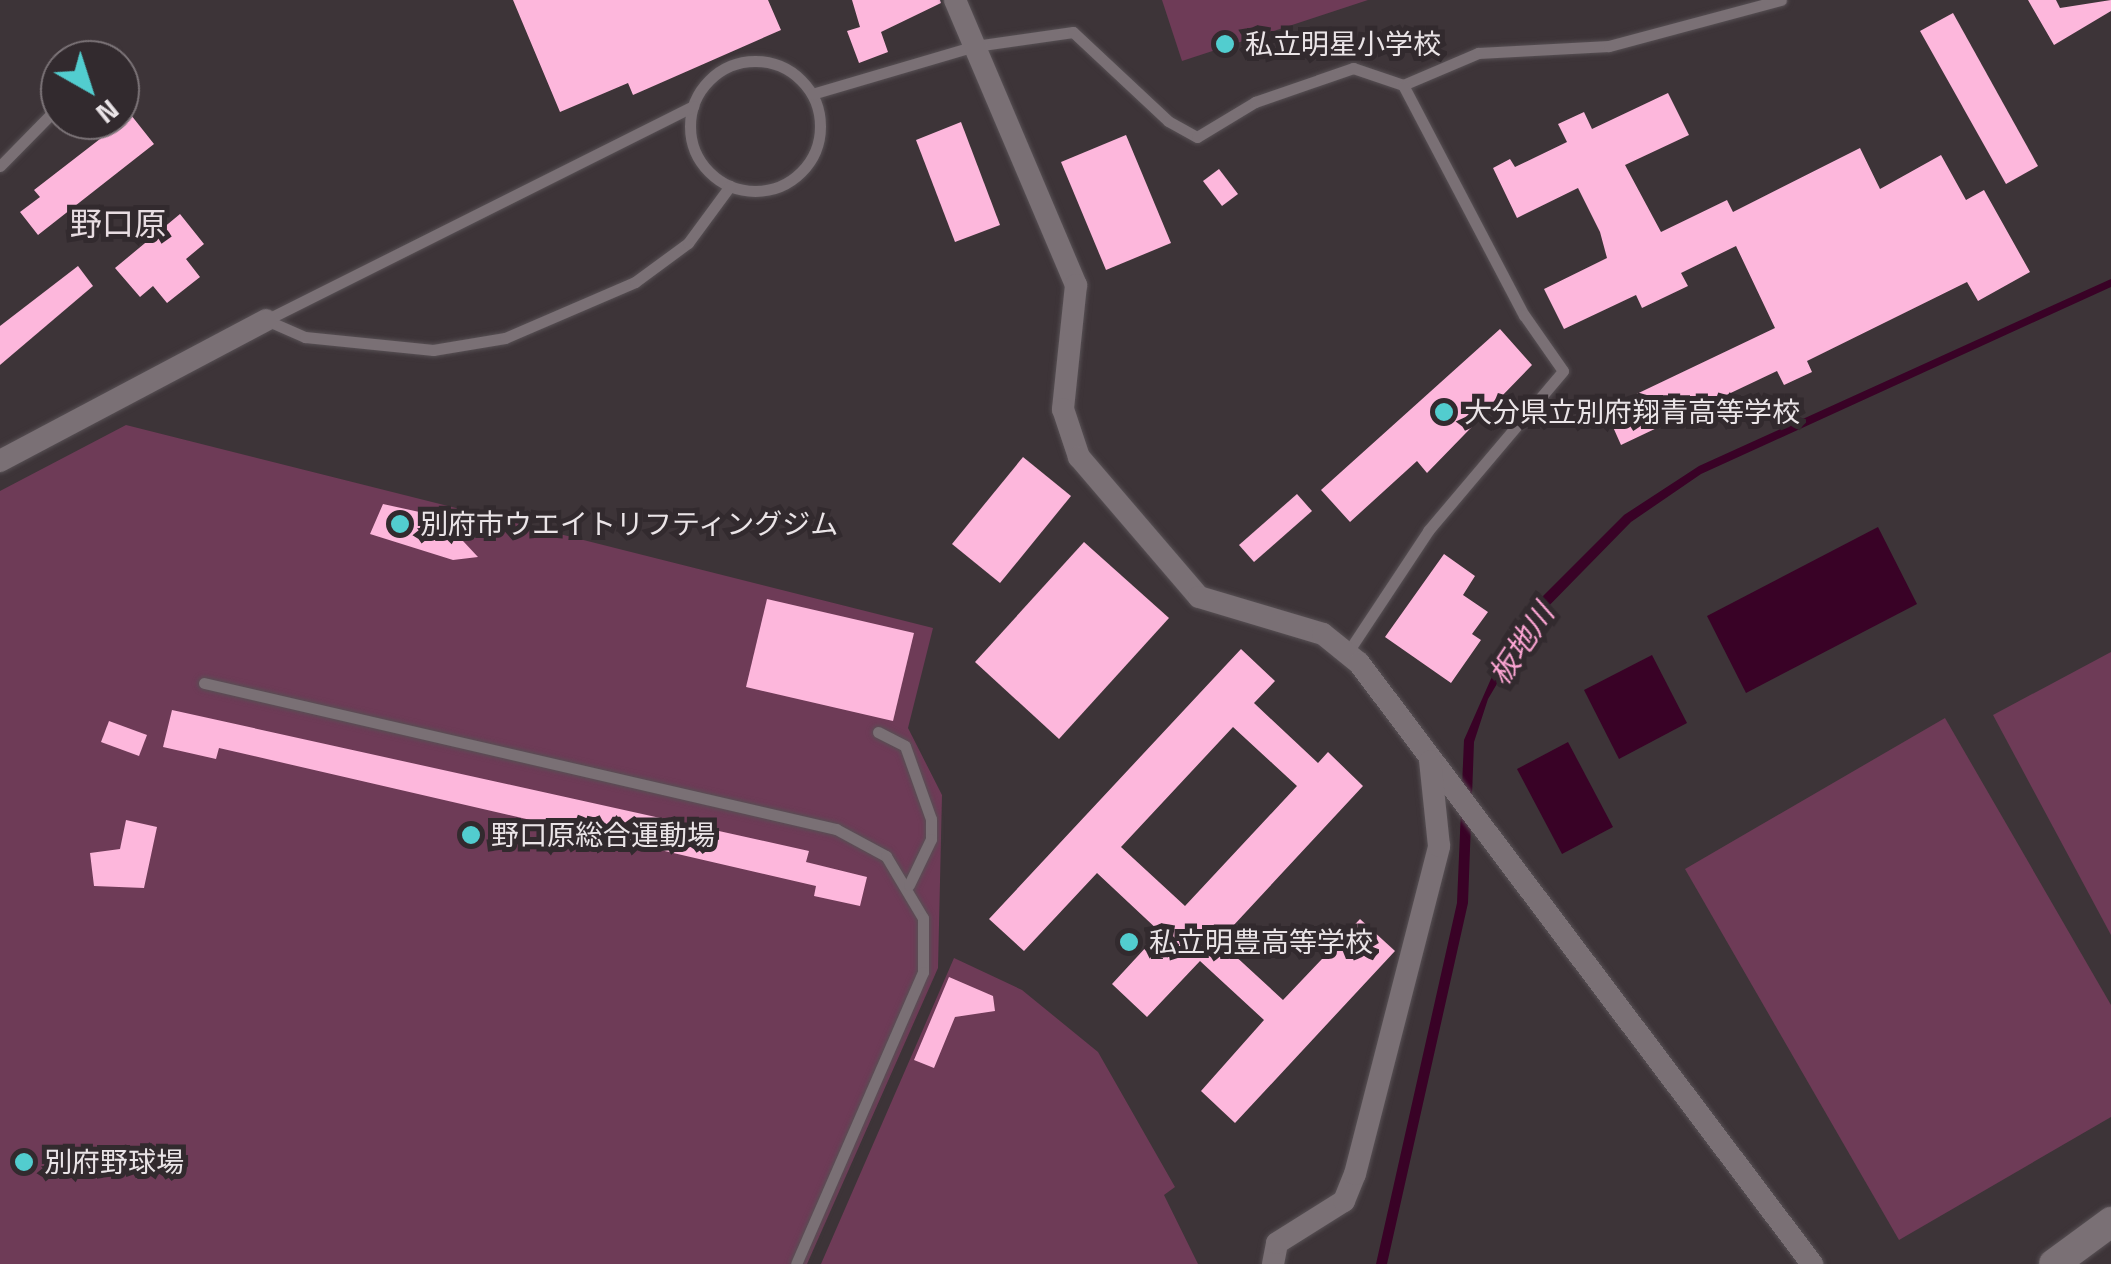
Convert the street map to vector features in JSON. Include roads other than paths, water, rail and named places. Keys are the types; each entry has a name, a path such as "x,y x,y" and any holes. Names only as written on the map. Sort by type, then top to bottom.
{"street":[{"path":"955,0 1076,285 1064,410 1074,449 1199,597 1323,634 1348,652 1812,1264"},
{"path":"0,461 266,320"},
{"path":"1273,1264 1277,1243 1344,1201 1354,1174 1439,846 1430,758"},
{"path":"2054,1264 2111,1222"}],"lane":[{"path":"812,94 975,46 1074,32 1168,121 1197,137 1255,102 1354,68 1404,85 1478,52 1609,46 1781,0"},
{"path":"266,320 693,106 720,71 741,62 785,67 812,94 821,120 809,163 774,189 730,186 700,162 693,106"},
{"path":"1348,652 1428,531 1563,371 1524,314 1404,85"},
{"path":"0,166 40,125"},
{"path":"266,320 305,337 433,350 505,338 636,282 688,243 730,186"},
{"path":"204,683 836,829 886,856 909,885 926,936 923,972 796,1264"},
{"path":"878,732 905,746 931,819 931,840 909,885"}],"place":[{"name":"私立明星小学校","path":"1225,44"},
{"name":"大分県立別府翔青高等学校","path":"1444,412"},
{"name":"別府市ウエイトリフティングジム","path":"400,524"},
{"name":"野口原総合運動場","path":"471,835"},
{"name":"私立明豊高等学校","path":"1129,942"},
{"name":"別府野球場","path":"24,1162"}],"district":[{"name":"野口原","path":"118,223"}],"water label":[{"name":"板地川","path":"1521,644"}]}
